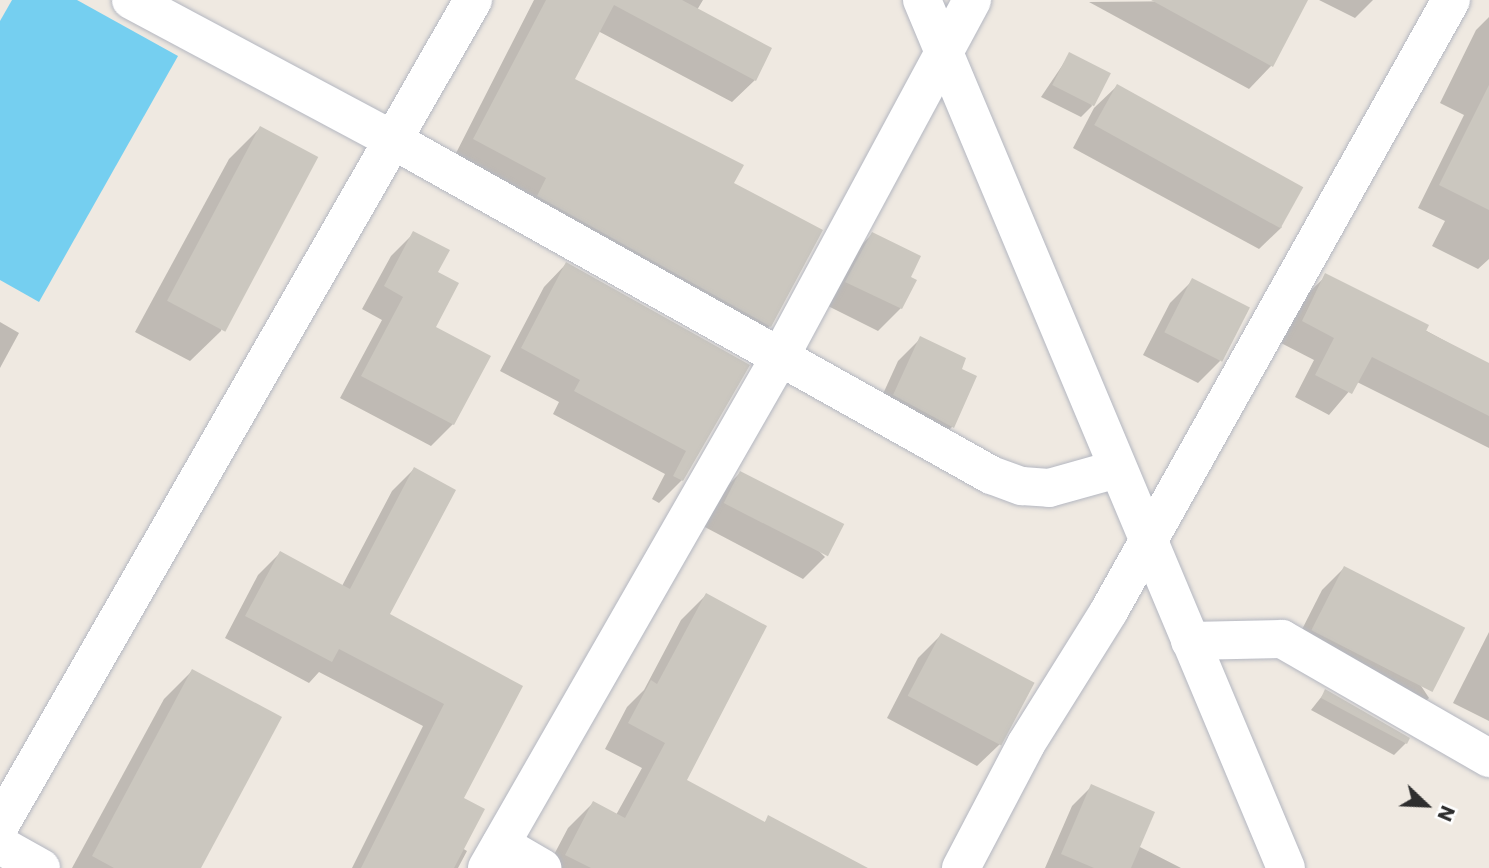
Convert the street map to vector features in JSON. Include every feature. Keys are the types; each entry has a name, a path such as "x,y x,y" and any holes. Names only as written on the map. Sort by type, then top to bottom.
{"street":[{"path":"131,0 391,139 991,475 1022,486 1049,488 1117,470"},
{"path":"0,825 473,0"},
{"path":"922,0 1117,470 1150,536 1190,641 1286,868"},
{"path":"542,868 494,856 781,355 972,0"},
{"path":"961,868 1026,744 1150,536 1451,0"},
{"path":"1190,641 1282,639 1489,758"},
{"path":"0,845 41,868"}],"water":[{"path":"12,0 77,0 178,56 39,302 0,280 0,21"}],"building":[{"path":"546,0 682,0 772,48 756,81 614,5 575,79 744,165 734,183 823,230 771,327 537,196 546,178 473,139"},
{"path":"1151,0 1308,0 1273,67"},
{"path":"1069,52 1111,73 1094,106 1052,85"},
{"path":"1117,84 1303,187 1281,228 1094,125"},
{"path":"1489,85 1489,210 1439,185"},
{"path":"260,126 318,157 225,332 167,301"},
{"path":"413,231 450,250 438,272 459,283 436,327 491,356 454,425 361,376 403,297 384,286"},
{"path":"872,232 921,256 911,277 917,280 902,309 845,282"},
{"path":"566,262 750,365 683,481 673,476 686,451 574,391 580,380 521,348"},
{"path":"1325,273 1429,325 1426,331 1489,363 1489,416 1372,357 1352,394 1315,375 1334,338 1302,321"},
{"path":"1192,278 1250,308 1222,362 1164,332"},
{"path":"920,336 966,358 962,369 977,376 954,428 893,395"},
{"path":"414,467 456,490 390,614 523,686 464,798 485,809 454,868 361,868 444,704 339,649 332,662 245,616 280,551 350,589"},
{"path":"740,471 844,524 828,556 724,503"},
{"path":"1344,566 1465,628 1432,692 1311,630"},
{"path":"706,593 767,626 687,780 765,822 768,815 868,868 591,868 565,855 593,801 625,818 665,743 628,723 651,680 657,684"},
{"path":"941,633 1035,683 1001,745 908,696"},
{"path":"192,669 282,717 201,868 114,868 92,856"},
{"path":"1325,689 1410,738 1407,744 1321,698"},
{"path":"1091,784 1155,812 1131,868 1094,868 1061,854"}]}
